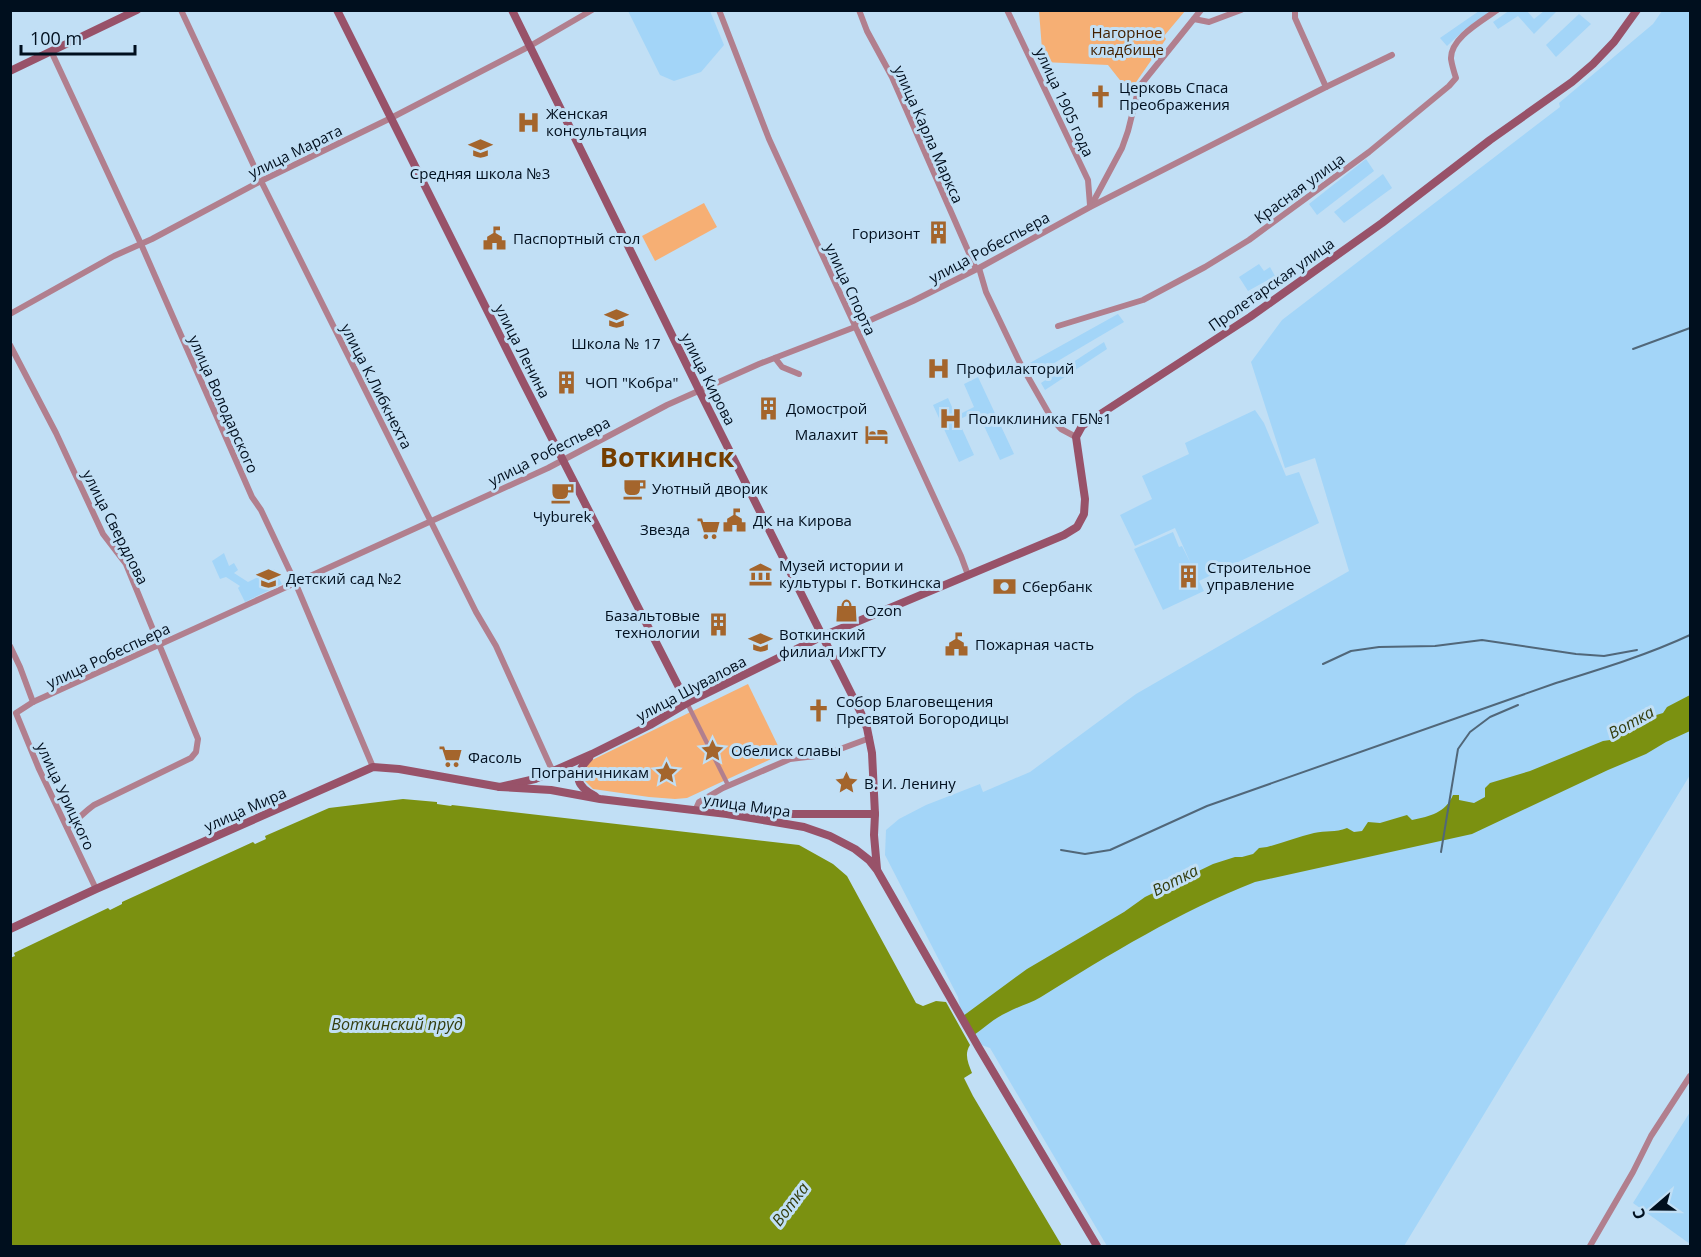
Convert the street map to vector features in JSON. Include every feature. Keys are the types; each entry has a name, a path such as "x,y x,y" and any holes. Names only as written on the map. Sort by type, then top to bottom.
{"main road":[{"path":"10,71 137,10"},
{"name":"улица Ленина","path":"337,10 687,703"},
{"name":"улица Кирова","path":"512,10 861,713 870,738 872,753 877,870"},
{"name":"Пролетарская улица","path":"1076,438 1085,424 1250,317 1382,223 1490,140 1572,82 1614,42 1637,10"},
{"path":"968,575 1064,535 1077,527 1084,514 1085,499 1076,438"},
{"name":"улица Шувалова","path":"592,754 650,725 687,703 823,636 968,575"},
{"path":"592,754 580,767 578,781 587,792 600,800"},
{"name":"улица Мира","path":"500,787 518,784 553,772 592,754"},
{"name":"улица Мира","path":"10,929 373,767 399,769 500,787 551,790 600,800 727,814 796,825 817,831 855,849 877,870"},
{"path":"727,814 875,814"},
{"path":"877,870 952,1002 1097,1246"}],"street":[{"name":"улица К.Либкнехта","path":"181,10 261,181 476,612 496,646 553,772"},
{"name":"улица Марата","path":"10,314 114,256 391,118 530,46 592,10"},
{"name":"улица Спорта","path":"719,10 769,139 968,575"},
{"name":"улица Карла Маркса","path":"859,10 867,31 892,77 986,292 1020,363 1052,419 1061,429 1076,438"},
{"name":"улица 1905 года","path":"1007,10 1088,180 1090,207"},
{"path":"1090,207 1122,148 1139,87 1201,10"},
{"path":"1194,19 1209,22 1241,10"},
{"path":"1295,10 1295,18 1326,87"},
{"name":"Красная улица","path":"1058,326 1143,300 1205,267 1249,240 1369,152 1449,86 1456,78 1451,60 1452,50 1457,41 1497,10"},
{"name":"улица Володарского","path":"51,51 141,244 252,497 261,510 295,582 373,767"},
{"name":"улица Робеспьера","path":"16,713 33,702 563,459 699,390 913,301 1090,207 1392,55"},
{"name":"улица Свердлова","path":"10,345 56,433 103,534 126,564 198,739 196,752 191,758 94,805 68,827"},
{"path":"775,358 782,367 799,374"},
{"path":"10,646 21,668 33,702"},
{"path":"687,703 727,783"},
{"name":"улица Урицкого","path":"16,713 39,769 96,889"},
{"path":"695,812 699,802 723,788 790,759 824,755 870,738"},
{"path":"1590,1246 1651,1137 1690,1076"}],"shaded area":[{"path":"1510,10 1527,11 1534,19 1544,11 1557,11 1534,34 1518,16 1498,29 1493,22"},
{"path":"628,11 710,11 724,45 701,72 674,81 660,75"},
{"path":"1479,11 1493,11 1464,30 1447,46 1440,38"},
{"path":"1662,11 1690,11 1690,775 1404,1246 1107,1246 990,1048 979,1044 961,1012 958,997 885,855 886,830 899,819 926,805 980,784 983,792 1030,772 1136,694 1349,571 1315,458 1285,468 1251,362 1282,320 1560,107 1559,103 1653,24"},
{"path":"1579,14 1591,24 1556,57 1546,45"},
{"path":"1366,159 1374,171 1317,215 1309,204"},
{"path":"1383,174 1392,188 1344,223 1334,212"},
{"path":"1259,264 1264,271 1270,267 1275,276 1248,291 1239,277"},
{"path":"1118,314 1124,322 1034,375 1028,364"},
{"path":"1104,342 1107,349 1045,390 1041,383"},
{"name":"Поликлиника ГБ№1","path":"978,377 1014,454 1000,460 977,411 958,420 974,455 959,462 933,405 948,398 956,416 974,407 964,384"},
{"path":"1255,410 1264,423 1286,476 1299,472 1319,523 1199,581 1204,591 1163,610 1134,549 1173,532 1179,547 1182,546 1191,564 1175,528 1135,546 1120,515 1152,499 1142,476 1189,454 1185,443"},
{"name":"Детский сад №2","path":"224,553 229,566 234,563 238,570 234,573 248,582 274,569 282,584 245,602 238,588 240,586 226,577 220,579 212,561"},
{"path":"1690,1112 1690,1244 1633,1203"}],"green space":[{"name":"Нагорное кладбище","path":"1039,10 1185,11 1164,36 1166,39 1132,88 1127,89 1108,65 1043,62"},
{"path":"704,203 717,227 655,261 642,236"},
{"path":"748,684 782,754 687,798 649,797 593,789 580,776 588,762"}],"water":[{"path":"1690,695 1690,731 1646,754 1472,834 1255,882 1145,935 1041,997 999,1017 974,1035 963,1016 1027,969 1124,912 1145,897 1213,864 1253,854 1259,848 1314,833 1347,828 1354,832 1362,831 1368,822 1380,823 1407,815 1412,820 1425,817 1442,810 1453,795 1459,795 1459,800 1474,803 1485,797 1485,788 1490,783 1530,771 1610,740 1612,735 1634,726 1645,725 1653,716 1663,713 1667,707"},
{"name":"Воткинский пруд","path":"403,799 799,845 833,864 847,876 916,1003 923,1006 936,1001 946,1002 970,1045 967,1055 972,1073 964,1078 1062,1246 11,1246 10,958 15,956 14,953 253,842 255,844 266,839 265,836 329,808"}],"railway":[{"path":"1633,349 1690,328"},
{"path":"1061,850 1085,854 1110,850 1207,806 1624,661 1690,635"},
{"path":"1323,664 1351,651 1379,647 1435,646 1482,640 1604,656 1637,650"},
{"path":"1441,852 1458,749 1470,732 1490,717 1518,705"}],"place":[{"name":"Церковь Спаса Преображения","path":"1101,96"},
{"name":"Женская консультация","path":"528,122"},
{"name":"Средняя школа №3","path":"480,149"},
{"name":"Горизонт","path":"938,233"},
{"name":"Паспортный стол","path":"495,238"},
{"name":"Школа № 17","path":"616,319"},
{"name":"Профилакторий","path":"938,368"},
{"name":"ЧОП \"Кобра\"","path":"567,382"},
{"name":"Домострой","path":"768,408"},
{"name":"Поликлиника ГБ№1","path":"950,418"},
{"name":"Малахит","path":"876,434"},
{"name":"Уютный дворик","path":"634,488"},
{"name":"Чуburek","path":"562,492"},
{"name":"ДК на Кирова","path":"735,520"},
{"name":"Звезда","path":"708,529"},
{"name":"Музей истории и культуры г. Воткинска","path":"761,574"},
{"name":"Строительное управление","path":"1189,576"},
{"name":"Детский сад №2","path":"268,578"},
{"name":"Сбербанк","path":"1004,586"},
{"name":"Ozon","path":"847,610"},
{"name":"Базальтовые технологии","path":"718,624"},
{"name":"Воткинский филиал ИжГТУ","path":"761,643"},
{"name":"Пожарная часть","path":"957,644"},
{"name":"Собор Благовещения Пресвятой Богородицы","path":"818,710"},
{"name":"Обелиск славы","path":"713,750"},
{"name":"Фасоль","path":"450,757"},
{"name":"Пограничникам","path":"667,772"},
{"name":"В. И. Ленину","path":"846,783"}],"district":[{"name":"Воткинск","path":"667,456"}],"water label":[{"name":"Вотка","path":"1631,722"},
{"name":"Вотка","path":"1175,880"},
{"name":"Вотка","path":"790,1204"}]}
